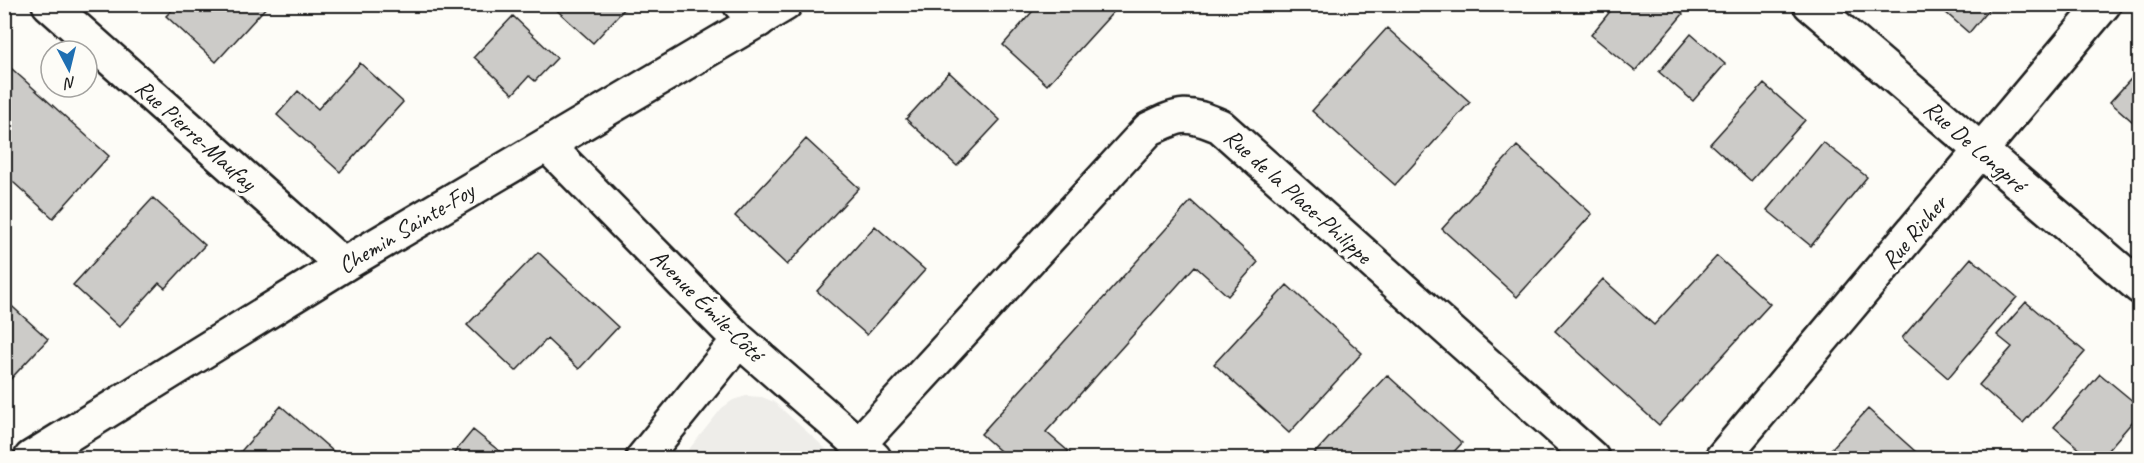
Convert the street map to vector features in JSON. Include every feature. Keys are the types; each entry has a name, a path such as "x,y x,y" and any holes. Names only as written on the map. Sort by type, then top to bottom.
{"street":[{"name":"Rue Pierre-Maufay","path":"49,4 343,265"},
{"name":"Rue De Longpré","path":"1810,4 2139,287"},
{"name":"Rue Richer","path":"1722,459 2104,4"},
{"name":"Chemin Sainte-Foy","path":"32,459 343,265 547,145 761,10"},
{"name":"Rue de la Place-Philippe","path":"866,452 1149,129 1177,116 1197,117 1220,126 1592,459"},
{"name":"Avenue Émile-Côté","path":"547,145 739,340 866,452"},
{"path":"643,459 739,340"}],"shaded area":[{"path":"746,396 762,397 774,402 836,458 682,458 722,408 733,400"}],"building":[{"path":"178,4 269,4 216,62 166,16"},
{"path":"550,4 629,4 593,43"},
{"path":"1039,4 1113,4 1117,8 1047,85 1003,45"},
{"path":"1616,4 1672,4 1683,14 1635,71 1591,35"},
{"path":"1936,4 1993,4 1969,33"},
{"path":"513,16 557,58 535,81 529,76 513,94 474,57"},
{"path":"1387,28 1470,102 1395,185 1312,111"},
{"path":"1691,34 1725,64 1693,101 1659,72"},
{"path":"360,63 403,102 340,172 277,115 298,91 318,109"},
{"path":"12,69 39,93 39,99 45,99 109,156 53,218 4,174 4,77"},
{"path":"2140,69 2140,128 2110,102"},
{"path":"949,72 1000,120 957,166 906,119"},
{"path":"1764,84 1805,120 1751,181 1710,144"},
{"path":"806,139 859,188 787,265 735,216"},
{"path":"1823,142 1867,177 1811,246 1767,210"},
{"path":"1517,146 1592,214 1517,297 1442,229"},
{"path":"153,198 205,245 165,288 159,283 119,327 73,285"},
{"path":"1191,201 1258,262 1228,296 1195,266 1046,432 1076,458 1008,458 981,434"},
{"path":"875,226 925,270 867,335 817,291"},
{"path":"538,252 618,327 579,369 547,339 516,371 467,325"},
{"path":"1717,256 1770,304 1659,425 1555,331 1603,279 1654,325"},
{"path":"1971,258 2017,297 1948,378 1902,338"},
{"path":"1287,285 1362,353 1289,433 1214,364"},
{"path":"4,299 48,339 4,386"},
{"path":"2026,302 2085,352 2023,423 1979,385 2012,347 1997,335"},
{"path":"2100,374 2140,407 2140,413 2101,458 2090,458 2054,427"},
{"path":"1387,375 1462,443 1448,458 1319,458 1314,454"},
{"path":"281,406 341,458 235,458"},
{"path":"1868,409 1916,452 1910,458 1823,458"},
{"path":"473,430 508,458 450,458"}]}
